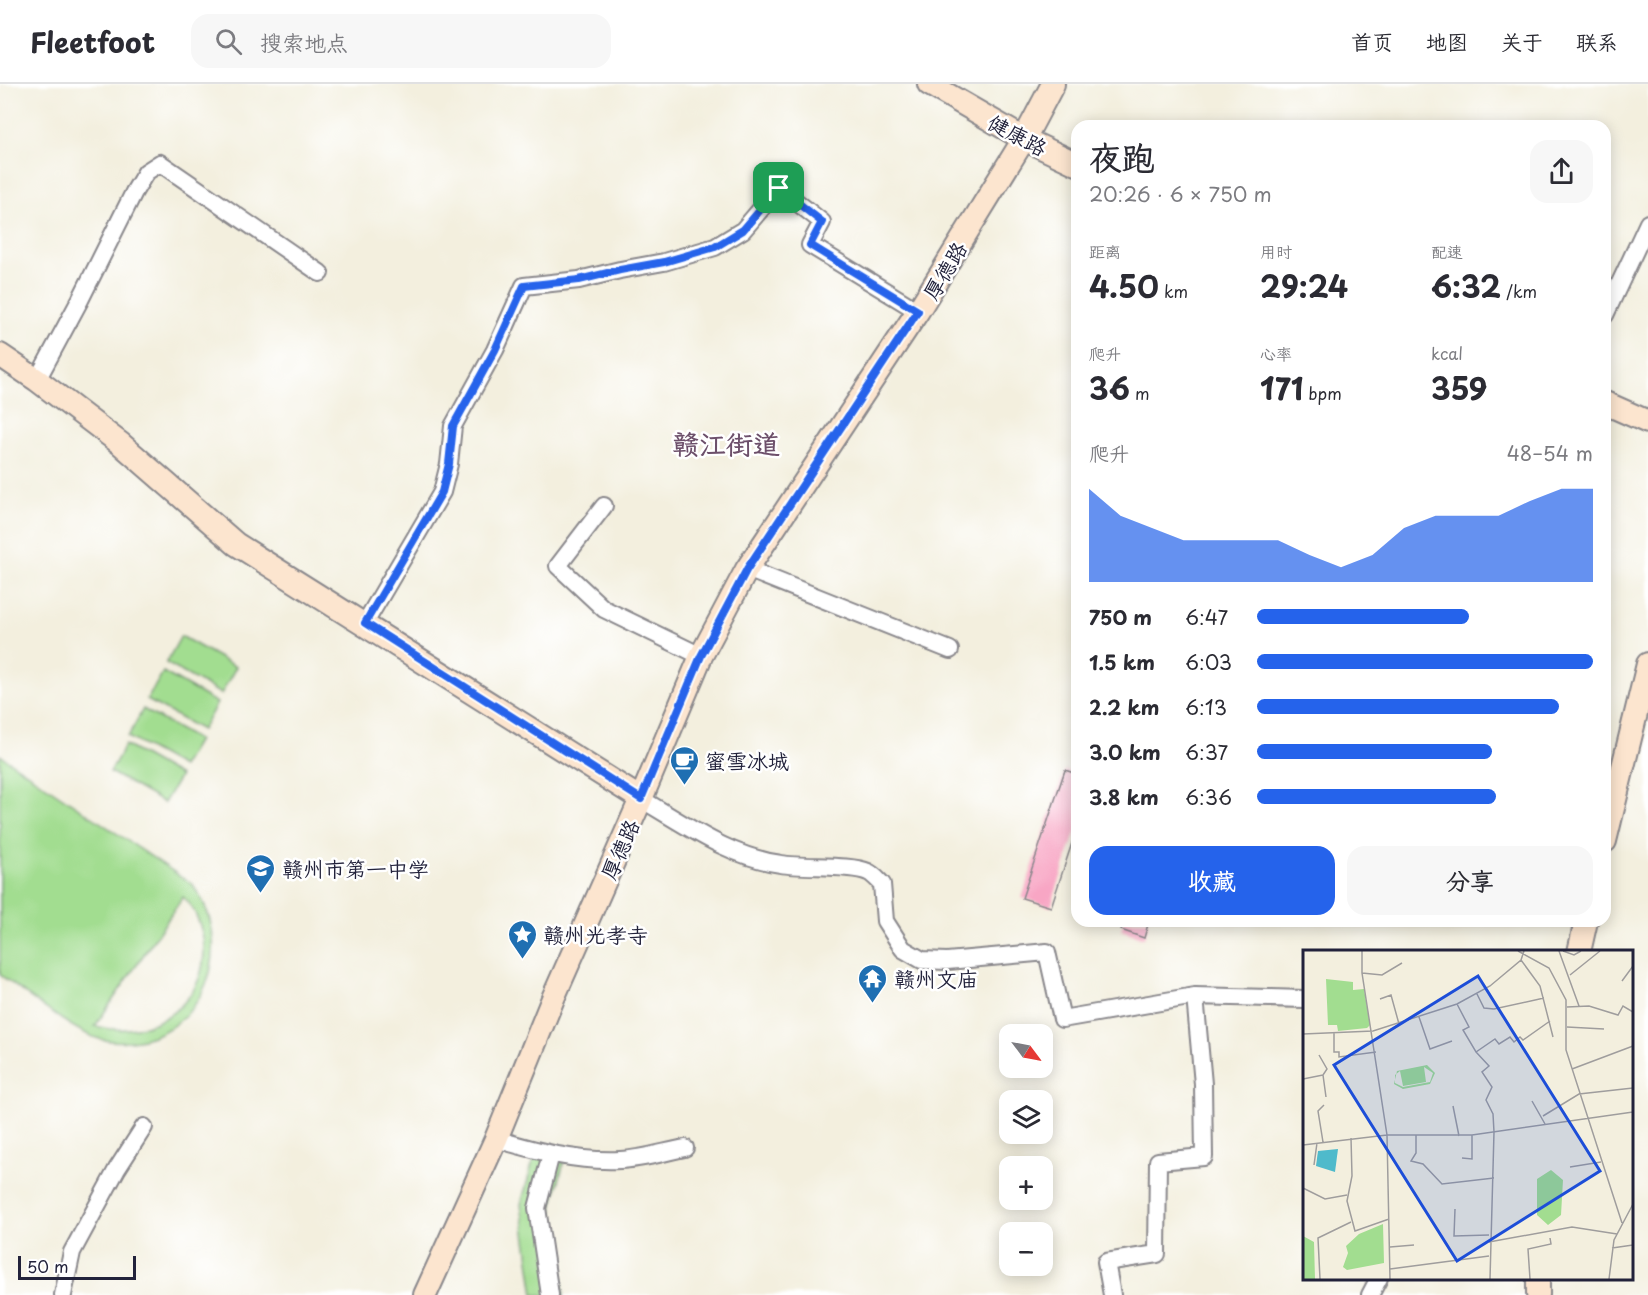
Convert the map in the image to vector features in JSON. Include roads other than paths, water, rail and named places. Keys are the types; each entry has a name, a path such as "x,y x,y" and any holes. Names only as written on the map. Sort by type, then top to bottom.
{"street":[{"name":"健康路","path":"929,84 1024,140 1071,161"},
{"name":"厚德路","path":"425,1295 496,1139 554,996 701,656 747,569 918,311 1024,140 1053,84"},
{"path":"37,380 81,300 134,192 146,172 160,163 320,273"},
{"path":"365,623 442,492 449,464 453,426 495,350 524,286 579,280 664,262 715,247 743,230 779,188 822,222 810,245 918,311"},
{"path":"1611,302 1648,223"},
{"path":"0,356 37,380 121,444 236,544 365,623 641,799 730,851 753,859 781,864 851,868 868,872 882,884 885,921 892,934 903,949 922,960 947,961 1047,952 1062,1019 1195,996 1303,999"},
{"path":"1611,406 1648,422"},
{"path":"604,506 558,566 604,609 701,656"},
{"path":"747,569 950,650"},
{"path":"1612,778 1648,664"},
{"path":"1579,950 1585,927"},
{"path":"1112,1295 1106,1262 1157,1254 1158,1161 1204,1157 1203,1084 1195,996"},
{"path":"63,1295 72,1252 117,1169 144,1127"},
{"path":"496,1139 551,1154 589,1161 623,1160 685,1148"},
{"path":"550,1295 537,1208 551,1154"},
{"path":"1370,1295 1378,1280"}],"place":[{"name":"蜜雪冰城","path":"684,786"},
{"name":"赣州市第一中学","path":"261,894"},
{"name":"赣州光孝寺","path":"522,960"},
{"name":"赣州文庙","path":"873,1004"}],"district":[{"name":"赣江街道","path":"726,442"}]}
